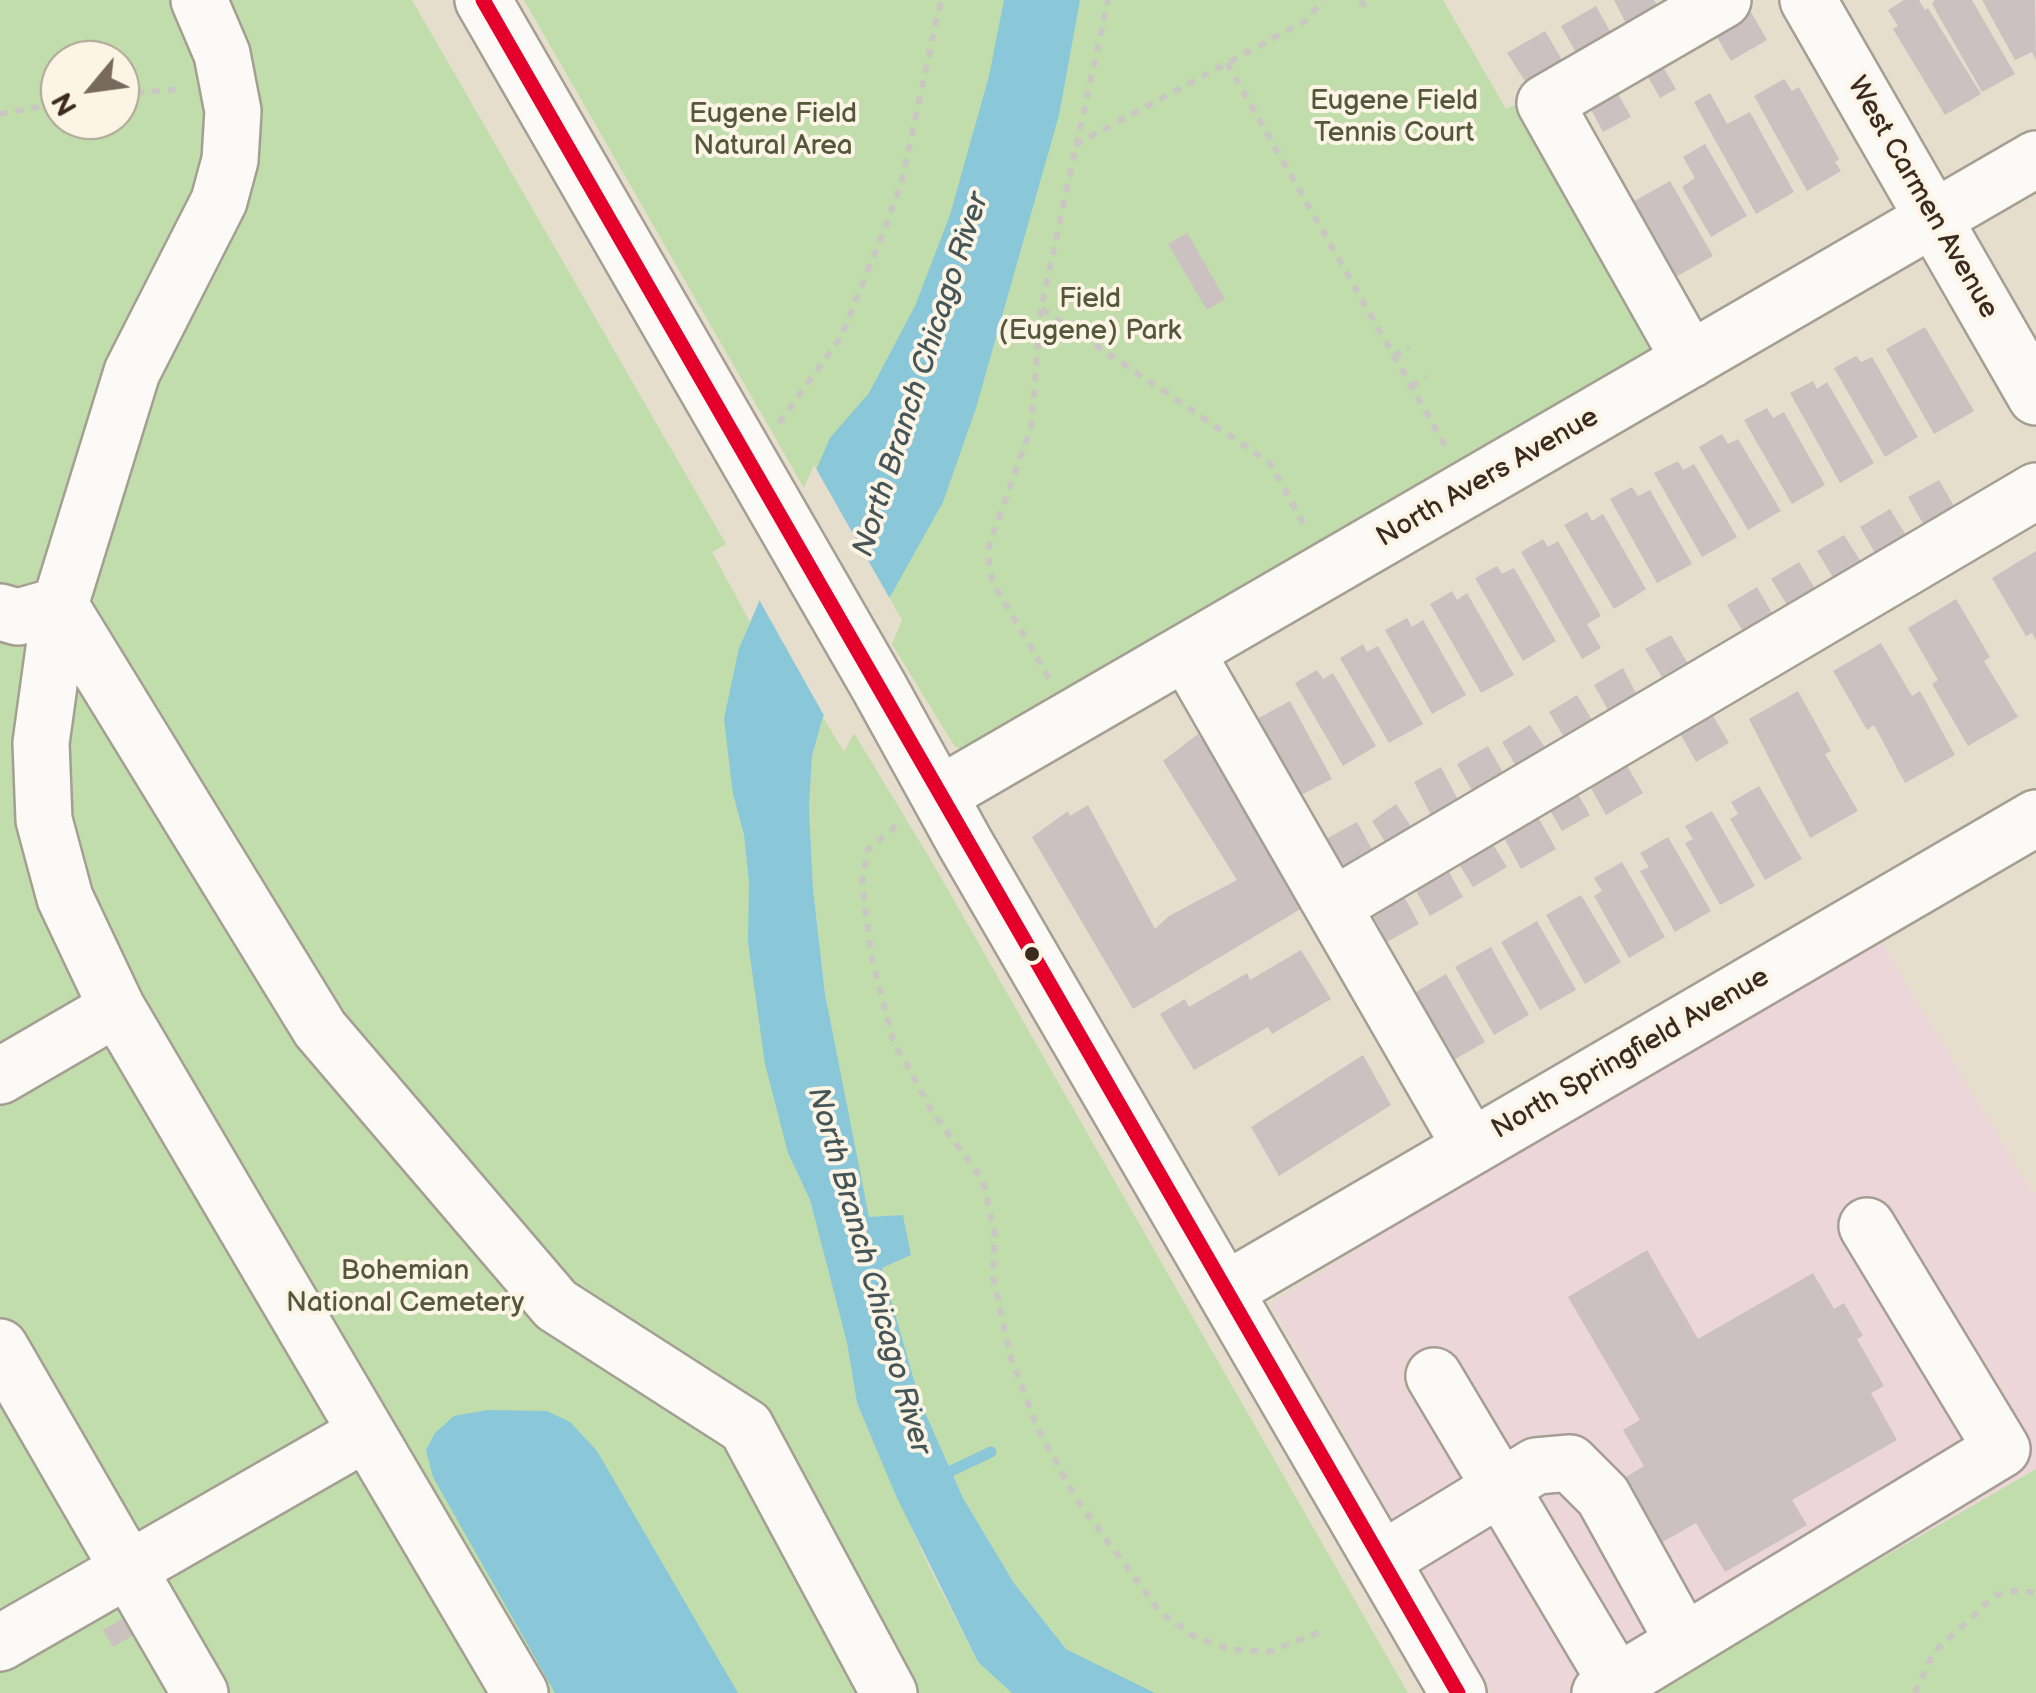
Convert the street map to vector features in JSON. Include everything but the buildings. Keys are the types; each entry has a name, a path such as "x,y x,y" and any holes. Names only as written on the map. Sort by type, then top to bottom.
{"street":[{"path":"199,0 222,54 233,110 230,160 220,201 132,372 20,615 41,743 44,820 65,898 117,1008 520,1693"},
{"path":"483,0 880,687 917,811 1226,1290 1458,1693"},
{"path":"1690,360 1545,103 1723,0"},
{"name":"West Carmen Avenue","path":"1808,0 2036,397"},
{"name":"North Avers Avenue","path":"917,811 2036,159"},
{"path":"1333,906 2036,491"},
{"path":"20,615 320,1029 556,1306 746,1427 889,1693"},
{"path":"1186,652 1471,1147"},
{"name":"North Springfield Avenue","path":"1226,1290 2036,818"},
{"path":"0,1076 117,1008"},
{"path":"1434,1376 1609,1688 2002,1450 1867,1226"},
{"path":"0,1347 200,1693"},
{"path":"0,1643 366,1433"},
{"path":"1382,1560 1536,1466 1570,1462 1602,1496 1684,1642"}],"path":[{"path":"780,423 841,336 879,243 900,184 941,0"},
{"path":"1050,681 989,570 989,546 1031,427 1042,308 1108,0"},
{"path":"1075,146 1306,20 1323,0"},
{"path":"1228,64 1447,448"},
{"path":"140,93 228,86"},
{"path":"0,114 40,107"},
{"path":"1042,308 1270,463 1308,530"},
{"path":"1394,356 1408,347"},
{"path":"1411,386 1426,377"},
{"path":"917,811 868,849 862,883 872,954 893,1040 933,1113 983,1180 995,1235 994,1277 1000,1310 1011,1358 1037,1427 1077,1500 1161,1613 1194,1636 1228,1649 1268,1652 1323,1630"},
{"path":"1914,1693 1934,1652 1985,1604 2008,1592 2036,1593"}],"shaded area":[{"path":"1871,925 2032,1192 2036,1191 2036,1469 1648,1693 1491,1693 1271,1304"}],"green space":[{"name":"Bohemian National Cemetery","path":"0,0 412,0 726,544 712,552 750,622 739,648 733,794 744,835 788,1153 810,1200 847,1343 857,1403 927,1563 978,1662 1012,1693 0,1693"},
{"name":"Field (Eugene) Park","path":"524,0 1443,0 1506,109 1519,103 1659,346 964,749 955,747 892,644 902,620 814,466 804,488"},
{"path":"823,717 844,752 854,733 932,862 1408,1693 1155,1693 1066,1649 1014,1583 963,1498 920,1401 882,1268 911,1255 903,1215 869,1218 852,1147 825,994 813,889 809,808 812,756"},
{"path":"2036,1469 2036,1693 1648,1693"}],"water":[{"name":"North Branch Chicago River","path":"1004,0 1080,0 1059,115 976,408 943,502 823,717 812,756 809,808 813,889 825,994 869,1217 903,1215 911,1255 882,1268 920,1401 963,1498 1014,1583 1066,1649 1155,1693 1012,1693 978,1662 897,1498 857,1403 847,1343 810,1200 788,1153 765,1064 748,942 749,882 744,835 733,794 724,719 739,648 830,438 869,393 915,306 950,215 989,76"},
{"path":"488,1410 547,1411 570,1422 597,1451 738,1693 555,1693 433,1477 426,1450 435,1433 454,1416"}],"pier":[{"path":"814,465 894,606 827,721 757,596"}],"waterway":[{"path":"938,1477 991,1452"}],"transit line":[{"path":"483,0 1458,1693"}],"park label":[{"name":"Eugene Field Tennis Court","path":"1394,118"},
{"name":"Eugene Field Natural Area","path":"773,131"}]}
